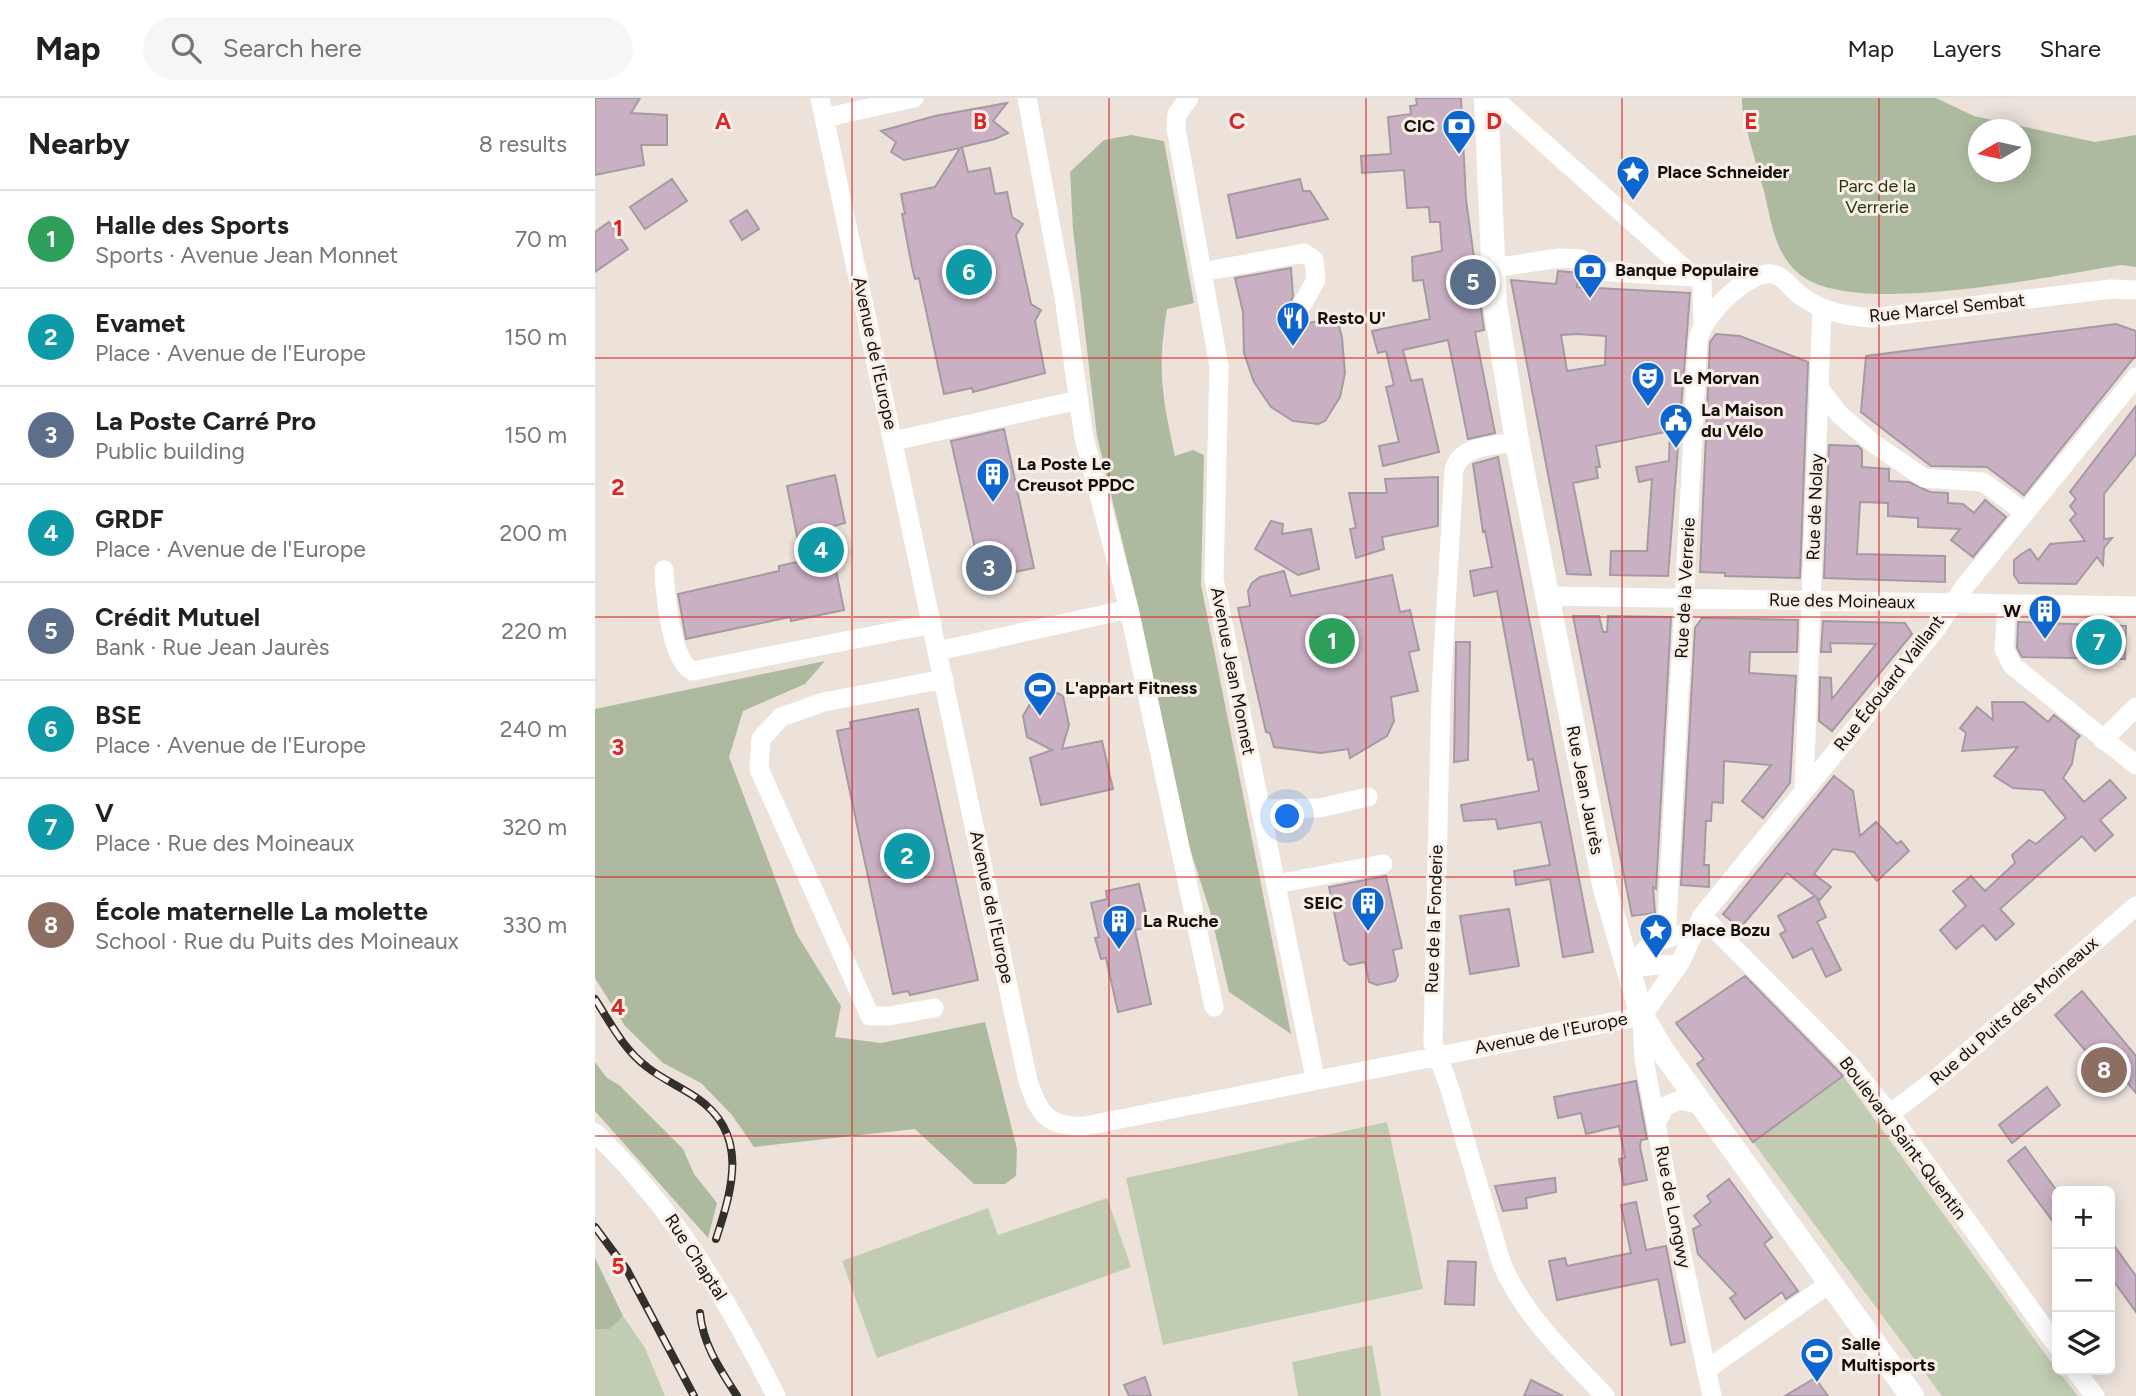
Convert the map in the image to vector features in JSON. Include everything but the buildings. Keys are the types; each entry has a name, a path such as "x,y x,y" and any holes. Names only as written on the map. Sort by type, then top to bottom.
{"main road":[{"name":"Rue Jean Jaurès","path":"1491,99 1494,268 1500,342 1592,828 1617,936 1642,1016 1829,1284 1912,1396"}],"street":[{"name":"Avenue de l'Europe","path":"820,98 1028,1081 1034,1098 1049,1120 1058,1125 1085,1126 1315,1078 1642,1016"},
{"path":"824,118 914,98"},
{"path":"1027,98 1064,298 1084,438 1129,609 1214,1007"},
{"name":"Avenue Jean Monnet","path":"1189,98 1177,114 1176,128 1219,366 1215,579 1315,1078"},
{"path":"1491,99 1694,278"},
{"path":"1202,272 1304,253 1314,260 1316,280 1299,310"},
{"path":"1494,268 1559,258 1581,259 1596,271 1694,278 1702,281 1704,288 1703,323"},
{"name":"Rue Marcel Sembat","path":"1703,323 1725,298 1749,282 1769,275 1776,275 1802,297 1822,309 1843,316 1873,318 2111,289 2136,290"},
{"name":"Rue de Nolay","path":"1804,790 1822,309"},
{"name":"Rue de la Verrerie","path":"1659,941 1684,598 1698,340 1703,323"},
{"name":"Rue Édouard Vaillant","path":"1642,1016 1680,963 1699,922 1936,629 1951,603 2136,377"},
{"path":"1819,388 1840,415 1864,436 1924,478 1983,482 2024,512"},
{"path":"893,441 1079,400"},
{"name":"Rue de la Fonderie","path":"1517,442 1466,451 1456,462 1454,470 1441,692 1431,1026 1437,1054 1498,1250 1513,1289 1560,1349 1605,1396"},
{"path":"664,569 676,652 684,667 693,671 933,624"},
{"name":"Rue des Moineaux","path":"1548,596 2136,606"},
{"path":"2007,604 2006,657 2136,765"},
{"path":"938,651 1129,609"},
{"path":"934,1008 889,1016 870,1016 759,769 761,739 781,717 824,702 944,679"},
{"path":"2103,740 2136,707"},
{"path":"1260,810 1319,808 1368,797"},
{"path":"1276,884 1383,864"},
{"name":"Rue du Puits des Moineaux","path":"1889,1114 1942,1074 2136,906"},
{"path":"1628,968 1659,941 1699,922"},
{"name":"Boulevard Saint-Quentin","path":"1699,922 1850,1066 1889,1114 2052,1339"},
{"path":"1617,936 1659,941"},
{"path":"1628,968 1680,963"},
{"name":"Rue de Longwy","path":"1642,1016 1644,1059 1712,1396"},
{"path":"1656,1123 1665,1106 1680,1100 1702,1105"},
{"name":"Rue Chaptal","path":"595,1133 644,1184 692,1245 721,1292 776,1396"},
{"path":"1706,1370 1829,1284"},
{"path":"2079,1375 2095,1396"}],"green space":[{"name":"Parc de la Verrerie","path":"1742,98 1936,98 1974,116 1988,119 1968,119 1968,182 2031,182 2031,128 2095,142 2136,135 2136,267 2122,265 2003,284 1905,294 1861,293 1824,287 1798,273 1790,265 1779,245 1747,129"},
{"path":"1131,135 1164,141 1194,303 1167,309 1162,349 1164,399 1175,456 1193,450 1204,455 1201,585 1291,1034 1229,992 1210,911 1190,849 1139,611 1097,436 1073,229 1070,172 1104,140"},
{"path":"825,661 805,684 743,711 729,757 796,933 841,1006 835,1037 881,1043 985,1022 1017,1149 1016,1176 1005,1184 974,1184 915,1129 754,1147 732,1115 701,1083 663,1063 625,1026 595,978 595,709"},
{"path":"595,1062 607,1078 619,1085 683,1149 694,1174 717,1203 708,1238 595,1111"},
{"path":"1843,1076 2052,1363 2052,1375 2061,1375 2078,1396 1942,1396 1753,1142"},
{"path":"1387,1122 1423,1289 1163,1345 1126,1178"},
{"path":"1107,1198 1131,1267 877,1358 842,1261 988,1208 998,1235"},
{"path":"595,1258 623,1316 610,1329 595,1329"},
{"path":"623,1316 645,1348 665,1396 595,1396 595,1329 610,1329"},
{"path":"1372,1345 1381,1396 1298,1396 1292,1362"}],"railway":[{"path":"595,999 631,1052 659,1075 697,1098 713,1112 724,1128 730,1145 731,1181 716,1239"},
{"path":"595,1227 627,1270 694,1396"},
{"path":"700,1313 709,1346 737,1396"}],"place":[{"name":"CIC","path":"1459,156"},
{"name":"Place Schneider","path":"1633,202"},
{"name":"BSE","path":"969,272"},
{"name":"Crédit Mutuel","path":"1473,282"},
{"name":"Banque Populaire","path":"1590,300"},
{"name":"Resto U'","path":"1293,348"},
{"name":"Le Morvan","path":"1648,408"},
{"name":"La Maison du Vélo","path":"1676,450"},
{"name":"La Poste Le Creusot PPDC","path":"993,504"},
{"name":"GRDF","path":"821,550"},
{"name":"La Poste Carré Pro","path":"989,568"},
{"name":"Halle des Sports","path":"1332,641"},
{"name":"W","path":"2045,641"},
{"name":"V","path":"2099,642"},
{"name":"L'appart Fitness","path":"1040,718"},
{"name":"Evamet","path":"907,856"},
{"name":"SEIC","path":"1368,933"},
{"name":"La Ruche","path":"1119,951"},
{"name":"Place Bozu","path":"1656,960"},
{"name":"École maternelle La molette","path":"2104,1070"},
{"name":"Salle Multisports","path":"1817,1384"}]}
